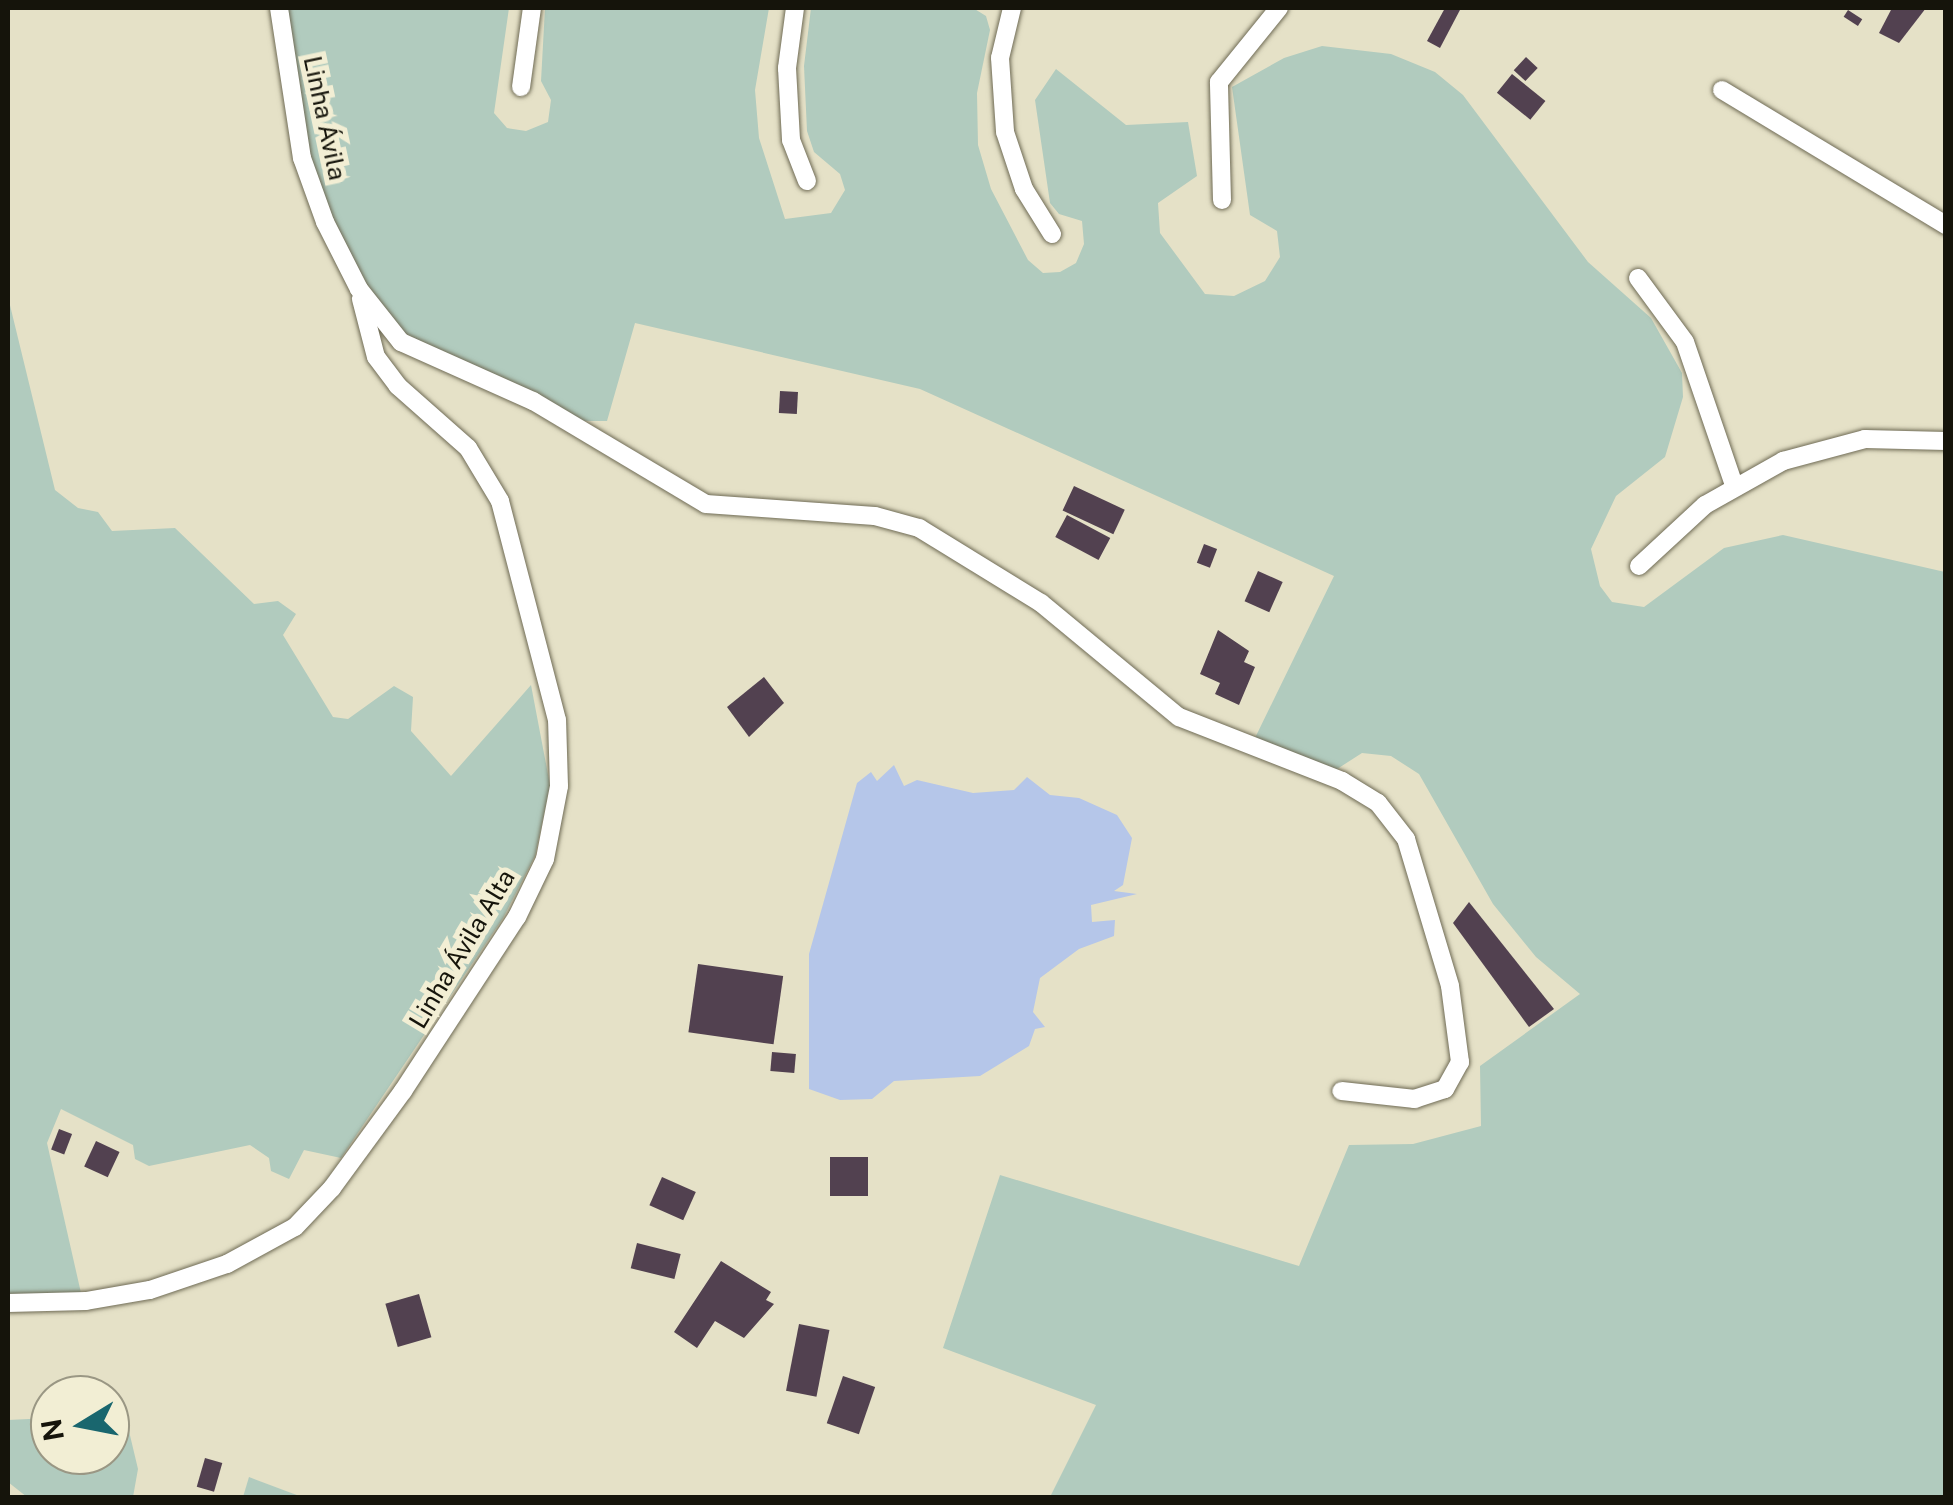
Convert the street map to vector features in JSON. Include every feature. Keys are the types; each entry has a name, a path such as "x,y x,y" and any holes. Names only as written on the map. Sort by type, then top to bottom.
{"street":[{"name":"Linha Ávila","path":"278,8 302,158 325,222 359,289"},
{"path":"521,88 532,8"},
{"path":"796,8 787,68 791,140 807,181"},
{"path":"1012,8 1000,58 1005,132 1024,189 1052,234"},
{"path":"1222,200 1218,82 1279,8"},
{"path":"1722,90 1946,225"},
{"path":"1638,278 1685,342 1734,485"},
{"path":"359,289 402,342 533,401 706,504 875,516 919,528 1041,603 1178,717 1342,780 1378,804 1406,838 1450,986 1460,1062 1444,1089 1416,1099 1342,1092"},
{"name":"Linha Ávila Alta","path":"8,1303 86,1301 150,1290 227,1264 295,1227 332,1188 404,1090 516,916 544,860 559,786 557,720 500,501 468,448 398,386 376,356 359,289"},
{"path":"1639,566 1734,485 1828,446 1864,439 1946,441"}],"green space":[{"path":"287,8 509,8 494,113 507,128 526,131 548,122 551,100 541,81 545,8 769,8 755,90 759,138 785,219 831,213 845,190 840,174 814,152 807,131 804,66 811,8 973,8 986,16 990,30 977,93 978,145 991,189 1028,260 1043,273 1060,272 1076,263 1084,244 1082,221 1059,214 1050,203 1035,100 1056,69 1126,125 1188,122 1197,176 1158,203 1160,233 1205,294 1234,296 1265,281 1280,257 1277,231 1250,215 1232,87 1284,58 1322,46 1391,54 1435,72 1463,95 1588,262 1651,318 1682,373 1683,397 1665,457 1616,496 1591,549 1600,586 1612,602 1644,607 1724,548 1783,535 1945,572 1945,1497 1050,1497 1096,1405 943,1348 1000,1175 1299,1266 1349,1145 1413,1144 1481,1126 1480,1066 1580,994 1536,957 1493,904 1419,774 1391,756 1362,753 1334,771 1254,740 1334,576 920,389 635,323 607,421 574,421 406,334 362,280 330,217 310,154"},
{"path":"8,297 55,490 78,508 98,512 112,531 175,528 254,604 278,601 296,614 283,635 333,717 348,719 394,686 413,697 411,731 451,776 531,685 550,785 535,856 503,918 341,1158 304,1150 289,1179 271,1171 269,1158 250,1145 149,1166 135,1159 133,1145 61,1109 47,1143 81,1293 8,1296"},
{"path":"30,1419 30,1475 130,1475 130,1435 138,1469 133,1497 27,1497 8,1482 8,1420"},
{"path":"249,1477 302,1497 243,1497"}],"water":[{"path":"894,765 904,786 917,780 973,793 1014,790 1027,777 1050,795 1079,798 1117,815 1132,838 1123,885 1114,891 1137,894 1091,905 1092,922 1115,920 1114,936 1079,949 1040,978 1033,1012 1045,1027 1035,1029 1029,1046 980,1076 894,1081 872,1099 840,1100 809,1089 809,954 857,783 871,772 877,781"}],"building":[{"path":"1445,8 1461,8 1440,48 1427,41"},
{"path":"1892,8 1926,8 1899,43 1879,33"},
{"path":"1848,10 1862,19 1858,26 1844,17"},
{"path":"1526,57 1538,68 1525,81 1514,70"},
{"path":"1512,74 1545,101 1530,120 1497,93"},
{"path":"780,391 798,392 797,414 779,413"},
{"path":"1074,486 1125,510 1113,534 1063,510"},
{"path":"1067,515 1110,538 1099,560 1055,537"},
{"path":"1204,544 1217,549 1210,568 1197,563"},
{"path":"1258,571 1283,582 1269,612 1245,601"},
{"path":"1218,630 1249,651 1244,662 1255,667 1239,705 1215,694 1220,683 1200,674"},
{"path":"764,677 784,703 749,737 727,707"},
{"path":"1469,902 1554,1009 1529,1027 1453,923"},
{"path":"698,964 783,976 774,1044 688,1032"},
{"path":"772,1052 796,1054 794,1073 770,1071"},
{"path":"59,1129 72,1134 64,1155 51,1150"},
{"path":"96,1141 120,1152 108,1177 84,1166"},
{"path":"830,1157 868,1157 868,1196 830,1196"},
{"path":"662,1177 696,1192 683,1220 649,1205"},
{"path":"637,1243 681,1254 674,1279 631,1268"},
{"path":"721,1261 771,1292 766,1300 774,1304 744,1338 715,1321 697,1348 674,1332"},
{"path":"419,1294 431,1337 398,1347 385,1304"},
{"path":"799,1324 829,1330 816,1397 786,1391"},
{"path":"843,1376 875,1387 859,1434 827,1423"},
{"path":"205,1458 222,1463 214,1492 197,1487"}]}
